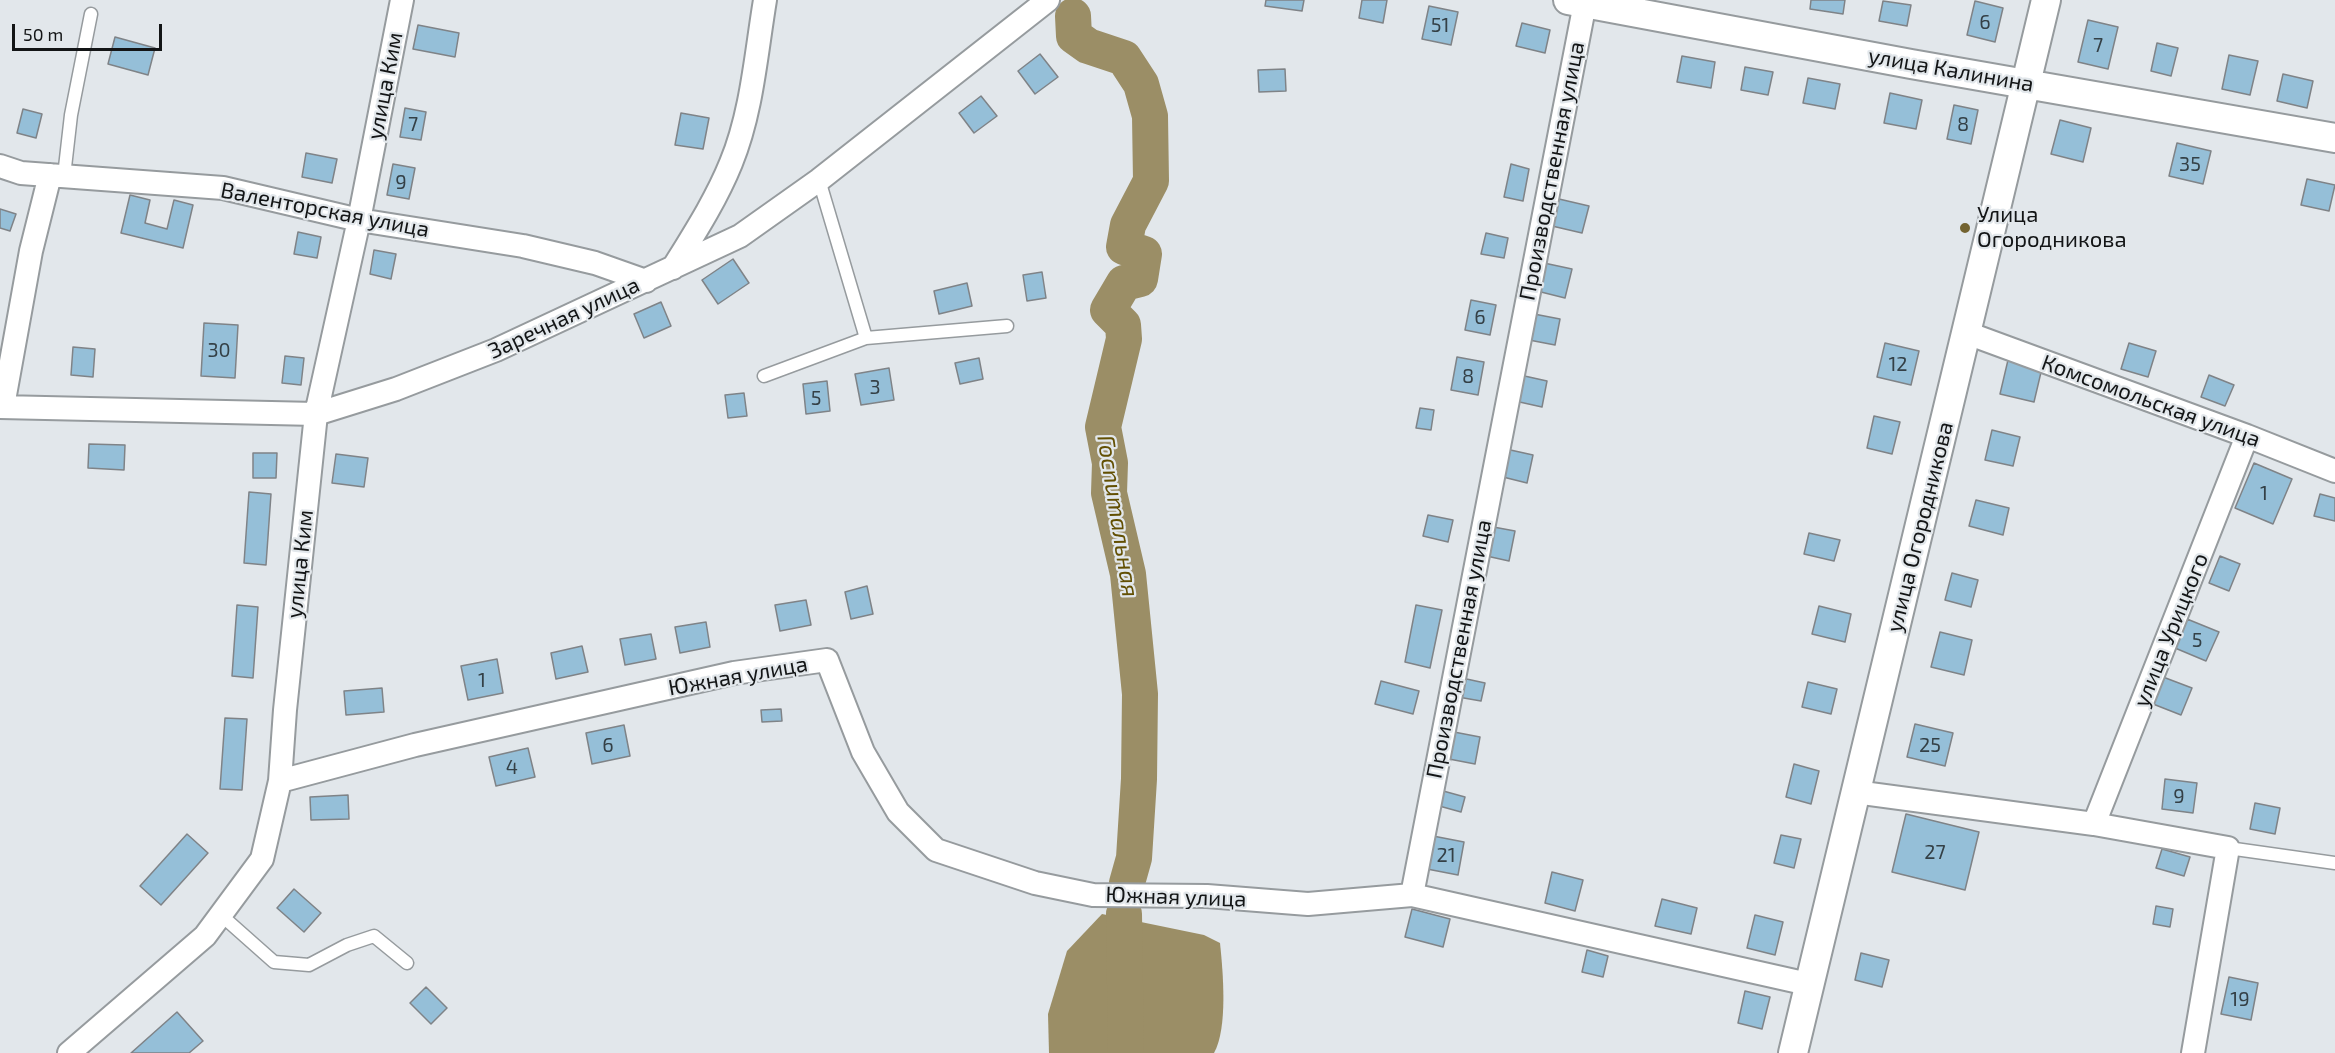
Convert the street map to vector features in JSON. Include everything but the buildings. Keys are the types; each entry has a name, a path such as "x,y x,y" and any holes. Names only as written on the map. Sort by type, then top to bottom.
{"street":[{"name":"улица Ким","path":"69,1053 205,936 262,859 280,781 285,710 316,414 360,220 402,0"},
{"path":"673,268 715,201 732,161 748,106 765,0"},
{"name":"Заречная улица","path":"1,406 316,414 396,389 496,350 740,236 819,180 1048,0"},
{"name":"улица Огородникова","path":"1793,1053 2028,84 2046,0"},
{"name":"улица Калинина","path":"1576,2 2335,138"},
{"name":"Производственная улица","path":"1412,895 1576,2"},
{"name":"Валенторская улица","path":"0,166 21,173 223,188 360,220 523,246 595,263 646,281"},
{"path":"1,406 32,251 57,176"},
{"name":"Комсомольская улица","path":"1967,333 2247,436 2335,471"},
{"name":"улица Урицкого","path":"2094,824 2247,436"},
{"name":"Южная улица","path":"280,781 415,745 734,673 827,660 863,752 880,782 898,812 936,850 1035,883 1093,895 1207,896 1308,904 1412,895"},
{"path":"1855,792 2094,824 2228,848 2193,1053"},
{"path":"1412,895 1808,984"}],"lane":[{"path":"57,176 91,14"},
{"path":"819,180 866,338"},
{"path":"764,376 866,338 1007,326"},
{"path":"2228,848 2335,863"},
{"path":"221,915 274,962 309,965 347,945 374,936 407,963"}],"shaded area":[{"path":"1102,914 1204,935 1220,943 1223,1015 1214,1053 1049,1053 1048,1014 1067,951"}],"waterway":[{"name":"Госпитальная","path":"1073,16 1074,36 1088,46 1124,58 1141,84 1150,116 1151,181 1128,225 1124,247 1144,254 1140,279 1124,283 1108,310 1123,325 1124,339 1103,427 1110,463 1109,493 1128,574 1140,694 1139,779 1134,858 1127,883"},
{"name":"Госпитальная","path":"1124,914 1126,1053"}],"place":[{"name":"Улица Огородникова","path":"1965,228"}]}
